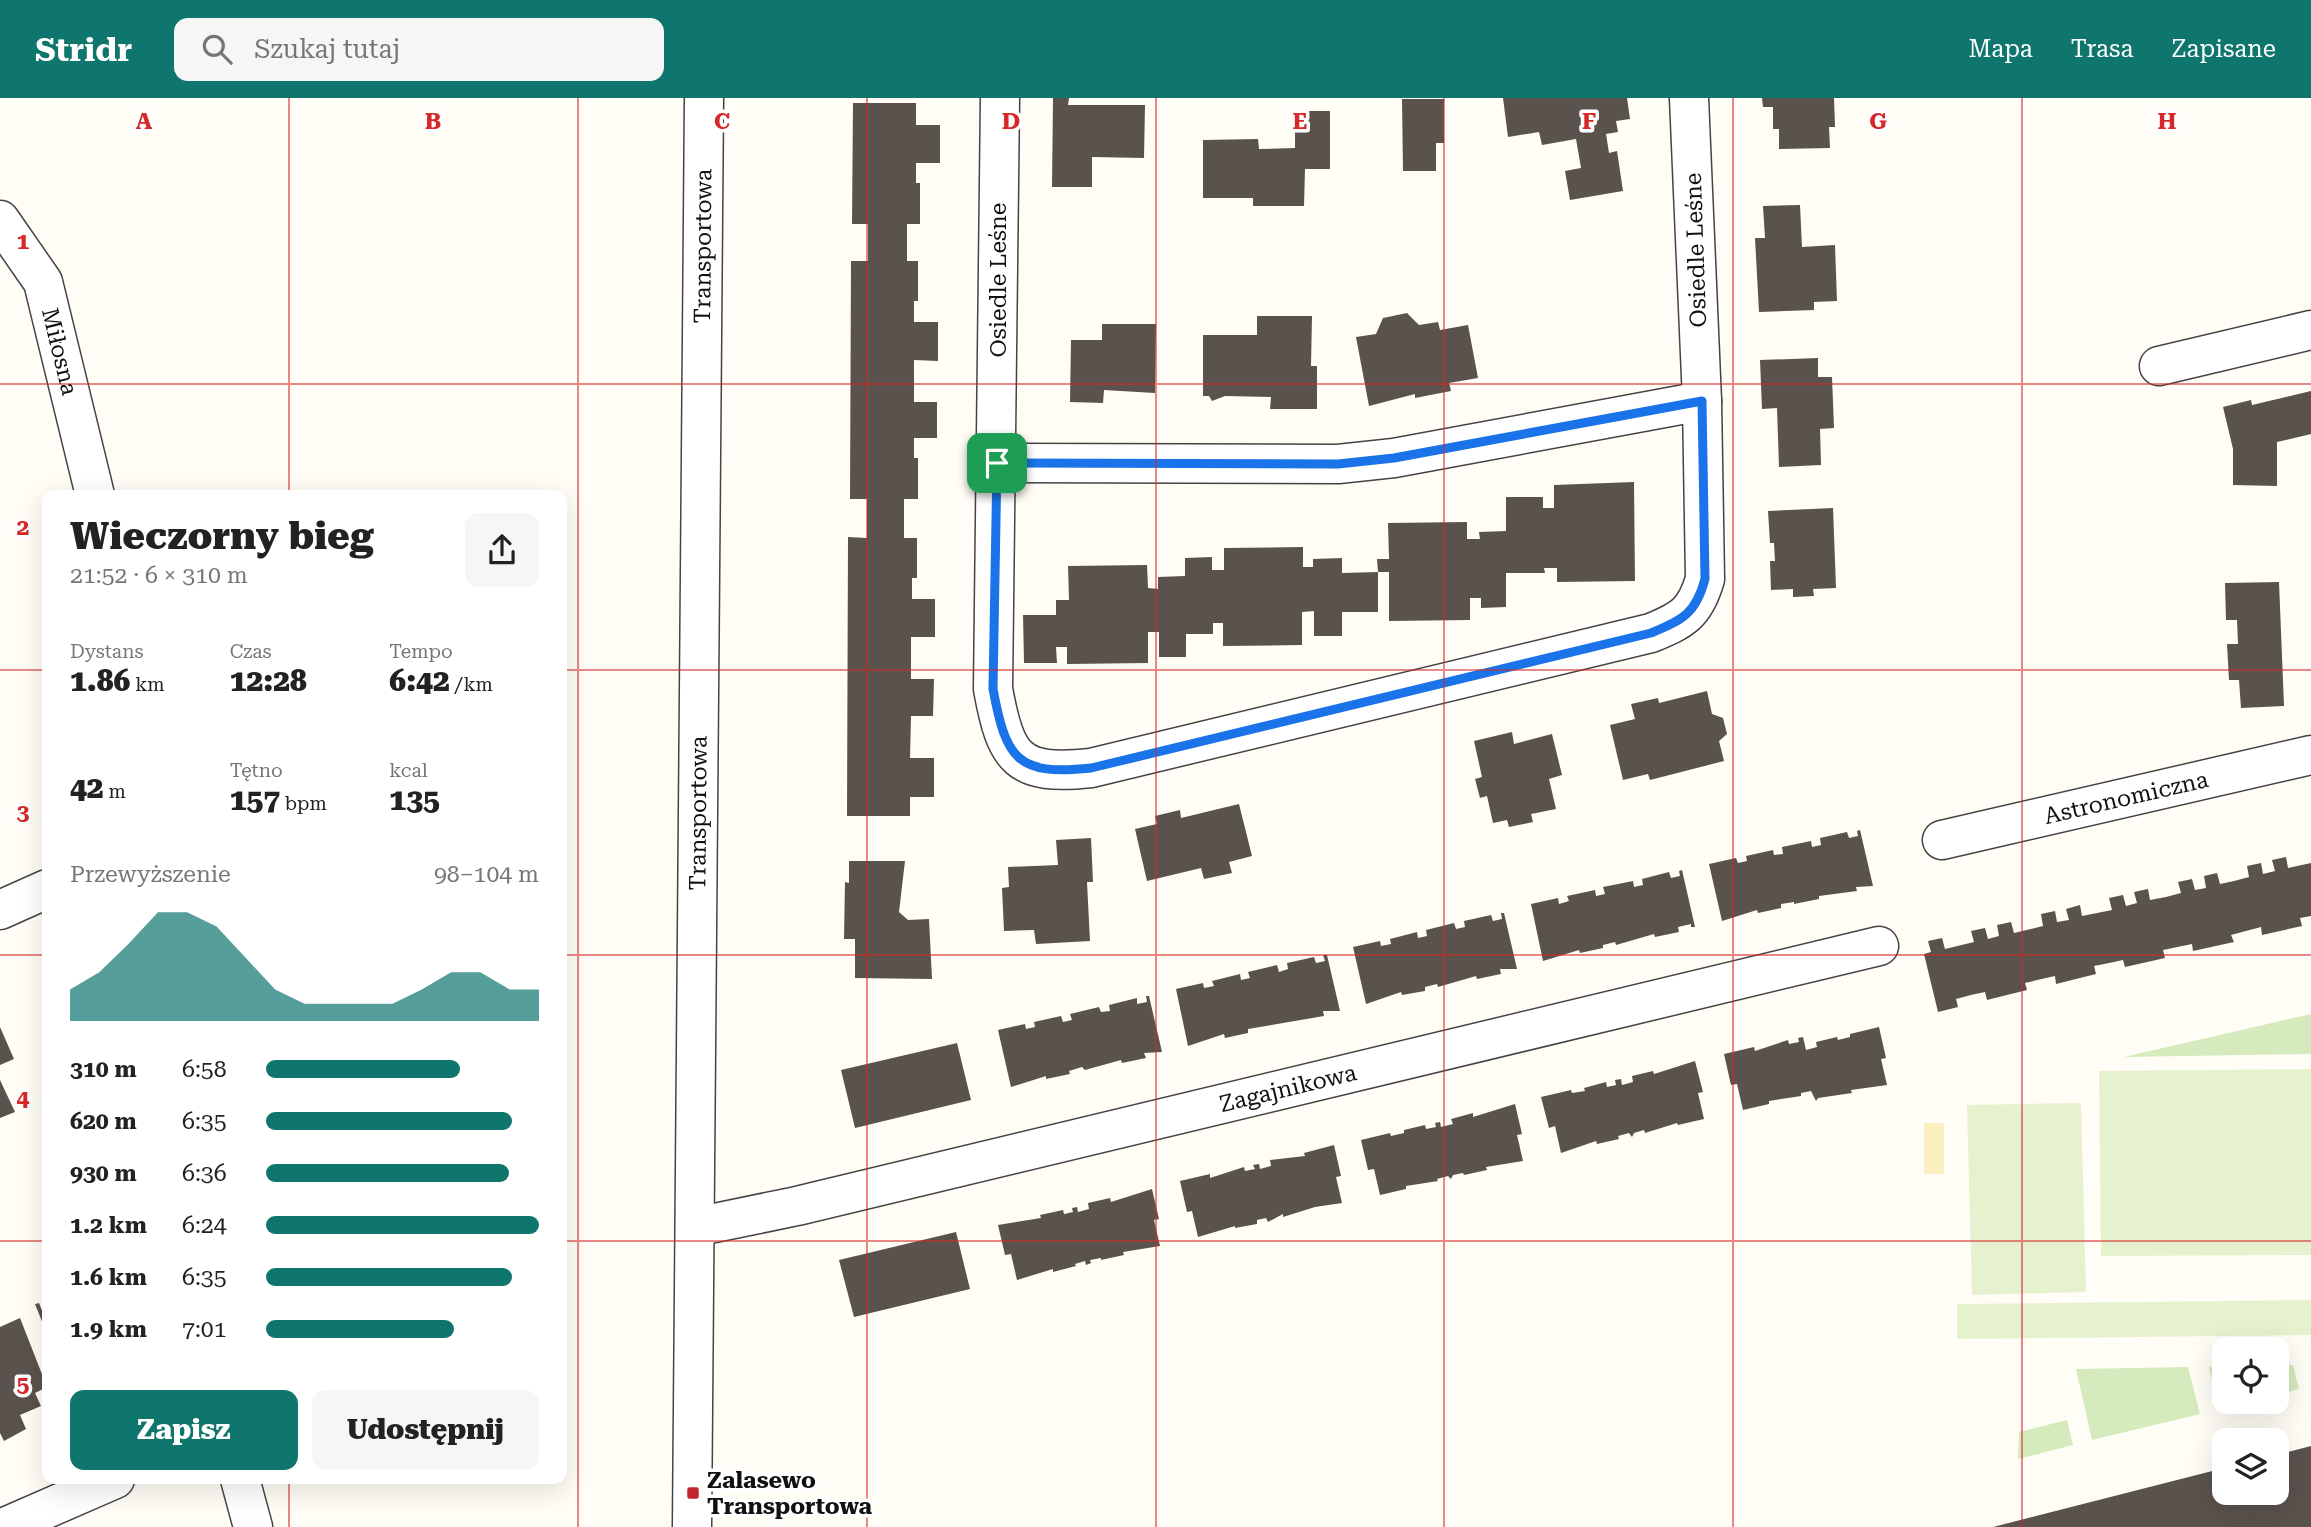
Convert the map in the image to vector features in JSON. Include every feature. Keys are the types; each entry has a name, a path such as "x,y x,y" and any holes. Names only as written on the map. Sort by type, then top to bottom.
{"street":[{"name":"Transportowa","path":"692,1527 704,98"},
{"name":"Osiedle Leśne","path":"1000,98 993,689 1000,725 1017,758 1037,768 1066,771 1091,768 1625,639 1671,625 1688,614 1699,601 1705,579 1702,401 1689,98"},
{"name":"Miłosna","path":"0,220 43,282 94,490"},
{"path":"2159,366 2311,330"},
{"path":"997,463 1338,464 1394,458 1702,401"},
{"name":"Astronomiczna","path":"1942,840 2311,755"},
{"path":"0,910 42,891"},
{"name":"Zagajnikowa","path":"695,1227 797,1206 1879,946"},
{"path":"5,1527 104,1484"},
{"path":"241,1484 253,1527"}],"green space":[{"path":"2311,1014 2311,1054 2124,1057"},
{"path":"2311,1069 2311,1255 2101,1256 2099,1071"},
{"path":"2081,1103 2086,1292 1972,1295 1967,1105"},
{"path":"2311,1300 2311,1335 1957,1339 1957,1304"},
{"path":"2289,1365 2293,1365 2299,1389 2289,1392"},
{"path":"2188,1367 2200,1414 2092,1440 2076,1369"},
{"path":"2067,1420 2073,1445 2018,1459 2019,1432"}],"sand":[{"path":"1924,1123 1944,1123 1944,1174 1924,1174"}],"building":[{"path":"1053,98 1069,98 1068,105 1145,105 1144,158 1092,157 1092,187 1052,187"},
{"path":"1503,98 1627,98 1630,119 1616,121 1618,132 1606,134 1609,153 1617,151 1623,191 1570,200 1565,171 1581,168 1576,139 1542,145 1539,132 1508,137"},
{"path":"1762,98 1834,98 1835,127 1829,127 1830,148 1779,149 1779,129 1773,129 1773,107 1763,107"},
{"path":"1402,99 1444,99 1444,143 1436,143 1436,171 1403,171"},
{"path":"853,103 916,103 916,125 940,125 940,163 916,163 916,183 920,183 920,224 907,224 907,261 918,261 918,301 914,301 914,322 938,322 938,361 914,360 914,402 937,402 937,438 914,438 914,458 918,458 918,499 904,499 904,538 917,538 917,578 912,578 912,599 935,599 935,637 911,637 911,679 934,679 933,716 911,716 910,758 934,758 934,797 910,797 910,816 847,816 848,537 867,538 867,499 850,499 851,261 868,261 868,224 852,224"},
{"path":"1295,111 1330,111 1330,169 1305,169 1304,206 1253,206 1253,198 1203,198 1203,140 1258,139 1259,149 1295,148"},
{"path":"1800,205 1802,247 1835,245 1837,301 1814,302 1814,310 1759,312 1755,238 1765,238 1763,206"},
{"path":"1407,313 1419,325 1438,322 1440,330 1468,325 1478,378 1449,383 1451,391 1415,398 1415,394 1369,406 1356,337 1376,334 1383,318"},
{"path":"1257,316 1312,316 1311,366 1317,366 1317,409 1270,409 1271,397 1225,396 1212,401 1209,396 1203,396 1203,335 1257,335"},
{"path":"1102,324 1156,324 1155,393 1104,390 1103,403 1070,402 1071,340 1102,340"},
{"path":"1818,358 1818,377 1832,377 1834,428 1820,429 1821,465 1779,467 1777,408 1762,409 1760,360"},
{"path":"2311,391 2311,434 2277,442 2277,486 2233,485 2233,449 2223,407 2251,400 2252,405"},
{"path":"1634,482 1635,581 1557,582 1557,568 1544,568 1545,573 1506,573 1506,607 1481,608 1481,598 1470,598 1470,620 1389,621 1389,572 1378,572 1377,559 1389,559 1388,523 1467,522 1467,539 1480,539 1479,532 1506,531 1506,497 1543,497 1543,508 1554,508 1554,485"},
{"path":"1833,508 1836,588 1813,589 1814,596 1793,597 1793,589 1771,590 1770,561 1775,561 1774,543 1770,543 1768,511"},
{"path":"1303,547 1303,567 1313,567 1313,559 1342,558 1342,573 1378,572 1378,612 1342,612 1342,636 1314,636 1314,611 1302,612 1302,645 1223,646 1223,623 1213,623 1213,634 1186,634 1186,657 1159,657 1159,632 1148,632 1148,663 1067,664 1067,647 1056,647 1057,663 1024,663 1023,615 1056,615 1056,600 1069,600 1068,566 1147,565 1148,588 1158,589 1158,577 1185,576 1185,558 1212,557 1212,570 1224,570 1224,548"},
{"path":"2279,582 2284,706 2241,708 2239,680 2229,680 2227,644 2238,644 2237,620 2226,620 2225,583"},
{"path":"1707,691 1712,714 1723,718 1727,734 1719,741 1724,761 1650,780 1648,774 1623,780 1610,725 1635,719 1631,704 1658,698 1659,703"},
{"path":"1512,732 1514,744 1552,734 1562,775 1549,779 1556,809 1531,814 1533,822 1509,827 1507,820 1493,823 1487,796 1480,798 1475,779 1482,777 1474,741"},
{"path":"1239,804 1252,856 1229,862 1232,873 1204,879 1201,868 1147,881 1135,829 1157,824 1155,816 1180,810 1181,818"},
{"path":"1860,830 1873,886 1856,887 1857,891 1819,896 1819,899 1794,904 1781,904 1781,908 1758,913 1757,910 1722,921 1709,864 1736,858 1738,863 1747,861 1746,856 1773,850 1774,855 1783,854 1782,847 1811,841 1812,847 1821,845 1820,838 1847,832 1849,838 1858,836 1857,831"},
{"path":"1091,838 1093,882 1087,882 1090,941 1036,944 1034,930 1004,931 1002,888 1009,887 1008,867 1058,865 1056,840"},
{"path":"2286,857 2288,868 2311,863 2311,916 2300,918 2302,926 2262,935 2261,927 2231,935 2234,942 2193,951 2192,944 2163,950 2165,958 2125,967 2123,960 2094,966 2096,974 2056,984 2055,976 2025,983 2027,990 1987,1000 1985,992 1971,995 1956,999 1958,1007 1938,1012 1924,954 1931,952 1928,941 1942,938 1945,949 1974,942 1971,931 1985,928 1988,939 1999,936 1997,925 2011,922 2014,933 2043,926 2041,914 2055,911 2057,922 2069,920 2066,909 2080,905 2082,916 2112,910 2109,898 2123,895 2126,906 2137,903 2134,892 2148,889 2150,900 2166,897 2181,893 2178,882 2192,879 2195,890 2206,888 2204,876 2217,873 2220,884 2234,881 2249,877 2247,866 2261,863 2263,874 2275,871 2272,860"},
{"path":"849,861 905,861 899,912 908,920 929,919 932,979 855,978 855,939 844,939 845,882 849,883"},
{"path":"1682,870 1695,927 1691,927 1691,924 1678,927 1679,932 1655,937 1654,934 1616,945 1615,942 1603,945 1603,948 1580,953 1579,950 1543,961 1531,904 1558,898 1559,904 1569,901 1567,896 1595,890 1596,896 1605,894 1603,887 1633,881 1634,887 1643,885 1642,879 1669,872 1671,878 1680,876 1679,871"},
{"path":"1501,913 1504,913 1517,969 1500,969 1501,974 1477,979 1476,976 1438,987 1437,984 1425,987 1425,991 1402,995 1401,992 1366,1004 1353,947 1380,941 1381,946 1391,944 1390,939 1417,932 1418,938 1427,936 1426,930 1454,923 1456,929 1465,927 1464,921 1491,915 1493,921 1502,919"},
{"path":"1323,955 1327,955 1340,1011 1323,1011 1324,1016 1248,1029 1248,1033 1225,1038 1224,1034 1188,1046 1176,989 1203,983 1204,988 1214,986 1212,981 1240,974 1241,980 1250,978 1248,972 1277,965 1279,972 1288,969 1287,963 1314,957 1316,963 1325,961"},
{"path":"1146,996 1149,996 1162,1052 1144,1053 1146,1058 1122,1063 1121,1060 1085,1070 1082,1067 1069,1071 1070,1074 1046,1079 1046,1076 1011,1087 998,1030 1025,1024 1026,1029 1035,1027 1034,1022 1061,1016 1063,1022 1072,1020 1070,1014 1099,1007 1101,1012 1110,1011 1109,1005 1137,998 1137,1004 1147,1002"},
{"path":"0,1027 14,1059 0,1065"},
{"path":"1879,1027 1886,1058 1881,1059 1887,1085 1851,1090 1852,1093 1818,1098 1816,1101 1811,1091 1801,1093 1801,1096 1769,1101 1769,1104 1743,1110 1737,1084 1731,1085 1724,1054 1754,1047 1755,1051 1788,1040 1789,1044 1799,1042 1798,1038 1803,1037 1806,1050 1817,1047 1816,1042 1837,1037 1838,1040"},
{"path":"957,1043 971,1100 855,1128 841,1070"},
{"path":"1695,1061 1703,1092 1698,1093 1704,1119 1678,1125 1677,1123 1645,1133 1644,1130 1634,1133 1632,1137 1629,1133 1618,1136 1619,1139 1597,1144 1596,1141 1561,1153 1555,1126 1549,1128 1541,1097 1571,1090 1572,1093 1585,1091 1584,1088 1606,1082 1607,1087 1616,1085 1615,1080 1621,1079 1622,1085 1633,1082 1632,1076 1653,1071 1654,1074"},
{"path":"0,1080 15,1112 0,1118"},
{"path":"1515,1104 1522,1134 1517,1135 1523,1161 1486,1167 1487,1170 1464,1175 1453,1175 1451,1179 1448,1176 1437,1179 1438,1181 1406,1186 1406,1189 1380,1195 1374,1169 1368,1170 1361,1140 1390,1133 1391,1136 1404,1133 1404,1130 1425,1125 1426,1129 1436,1127 1435,1123 1440,1122 1441,1127 1453,1124 1451,1119 1473,1113 1473,1117"},
{"path":"1334,1145 1341,1176 1336,1177 1342,1203 1315,1207 1283,1217 1283,1214 1268,1222 1266,1218 1257,1220 1257,1224 1235,1226 1198,1237 1192,1211 1187,1212 1180,1181 1210,1174 1210,1178 1244,1167 1245,1171 1255,1169 1253,1165 1259,1164 1260,1169 1271,1166 1270,1160 1305,1156 1304,1153"},
{"path":"1152,1189 1159,1219 1154,1220 1160,1246 1123,1252 1124,1255 1101,1260 1090,1260 1091,1263 1086,1265 1085,1261 1075,1264 1076,1266 1053,1272 1053,1269 1017,1280 1011,1254 1005,1255 998,1225 1041,1218 1040,1215 1063,1210 1064,1214 1073,1212 1072,1208 1077,1207 1078,1212 1089,1209 1088,1203 1110,1198 1111,1202"},
{"path":"956,1232 970,1289 854,1317 839,1260"},
{"path":"39,1303 42,1310 42,1322 35,1304"},
{"path":"20,1318 42,1374 42,1390 35,1393 41,1406 20,1415 26,1429 4,1441 0,1433 0,1327"},
{"path":"2311,1446 2311,1527 1993,1527 2212,1471 2212,1505 2289,1505 2289,1452"}],"place":[{"name":"Zalasewo Transportowa","path":"693,1493"}],"route":[{"path":"1702,401 1705,579 1699,601 1688,614 1651,633 1091,768 1046,770 1028,766 1017,758 1000,725 993,689 997,463 1338,464 1394,458 1702,401"}]}
